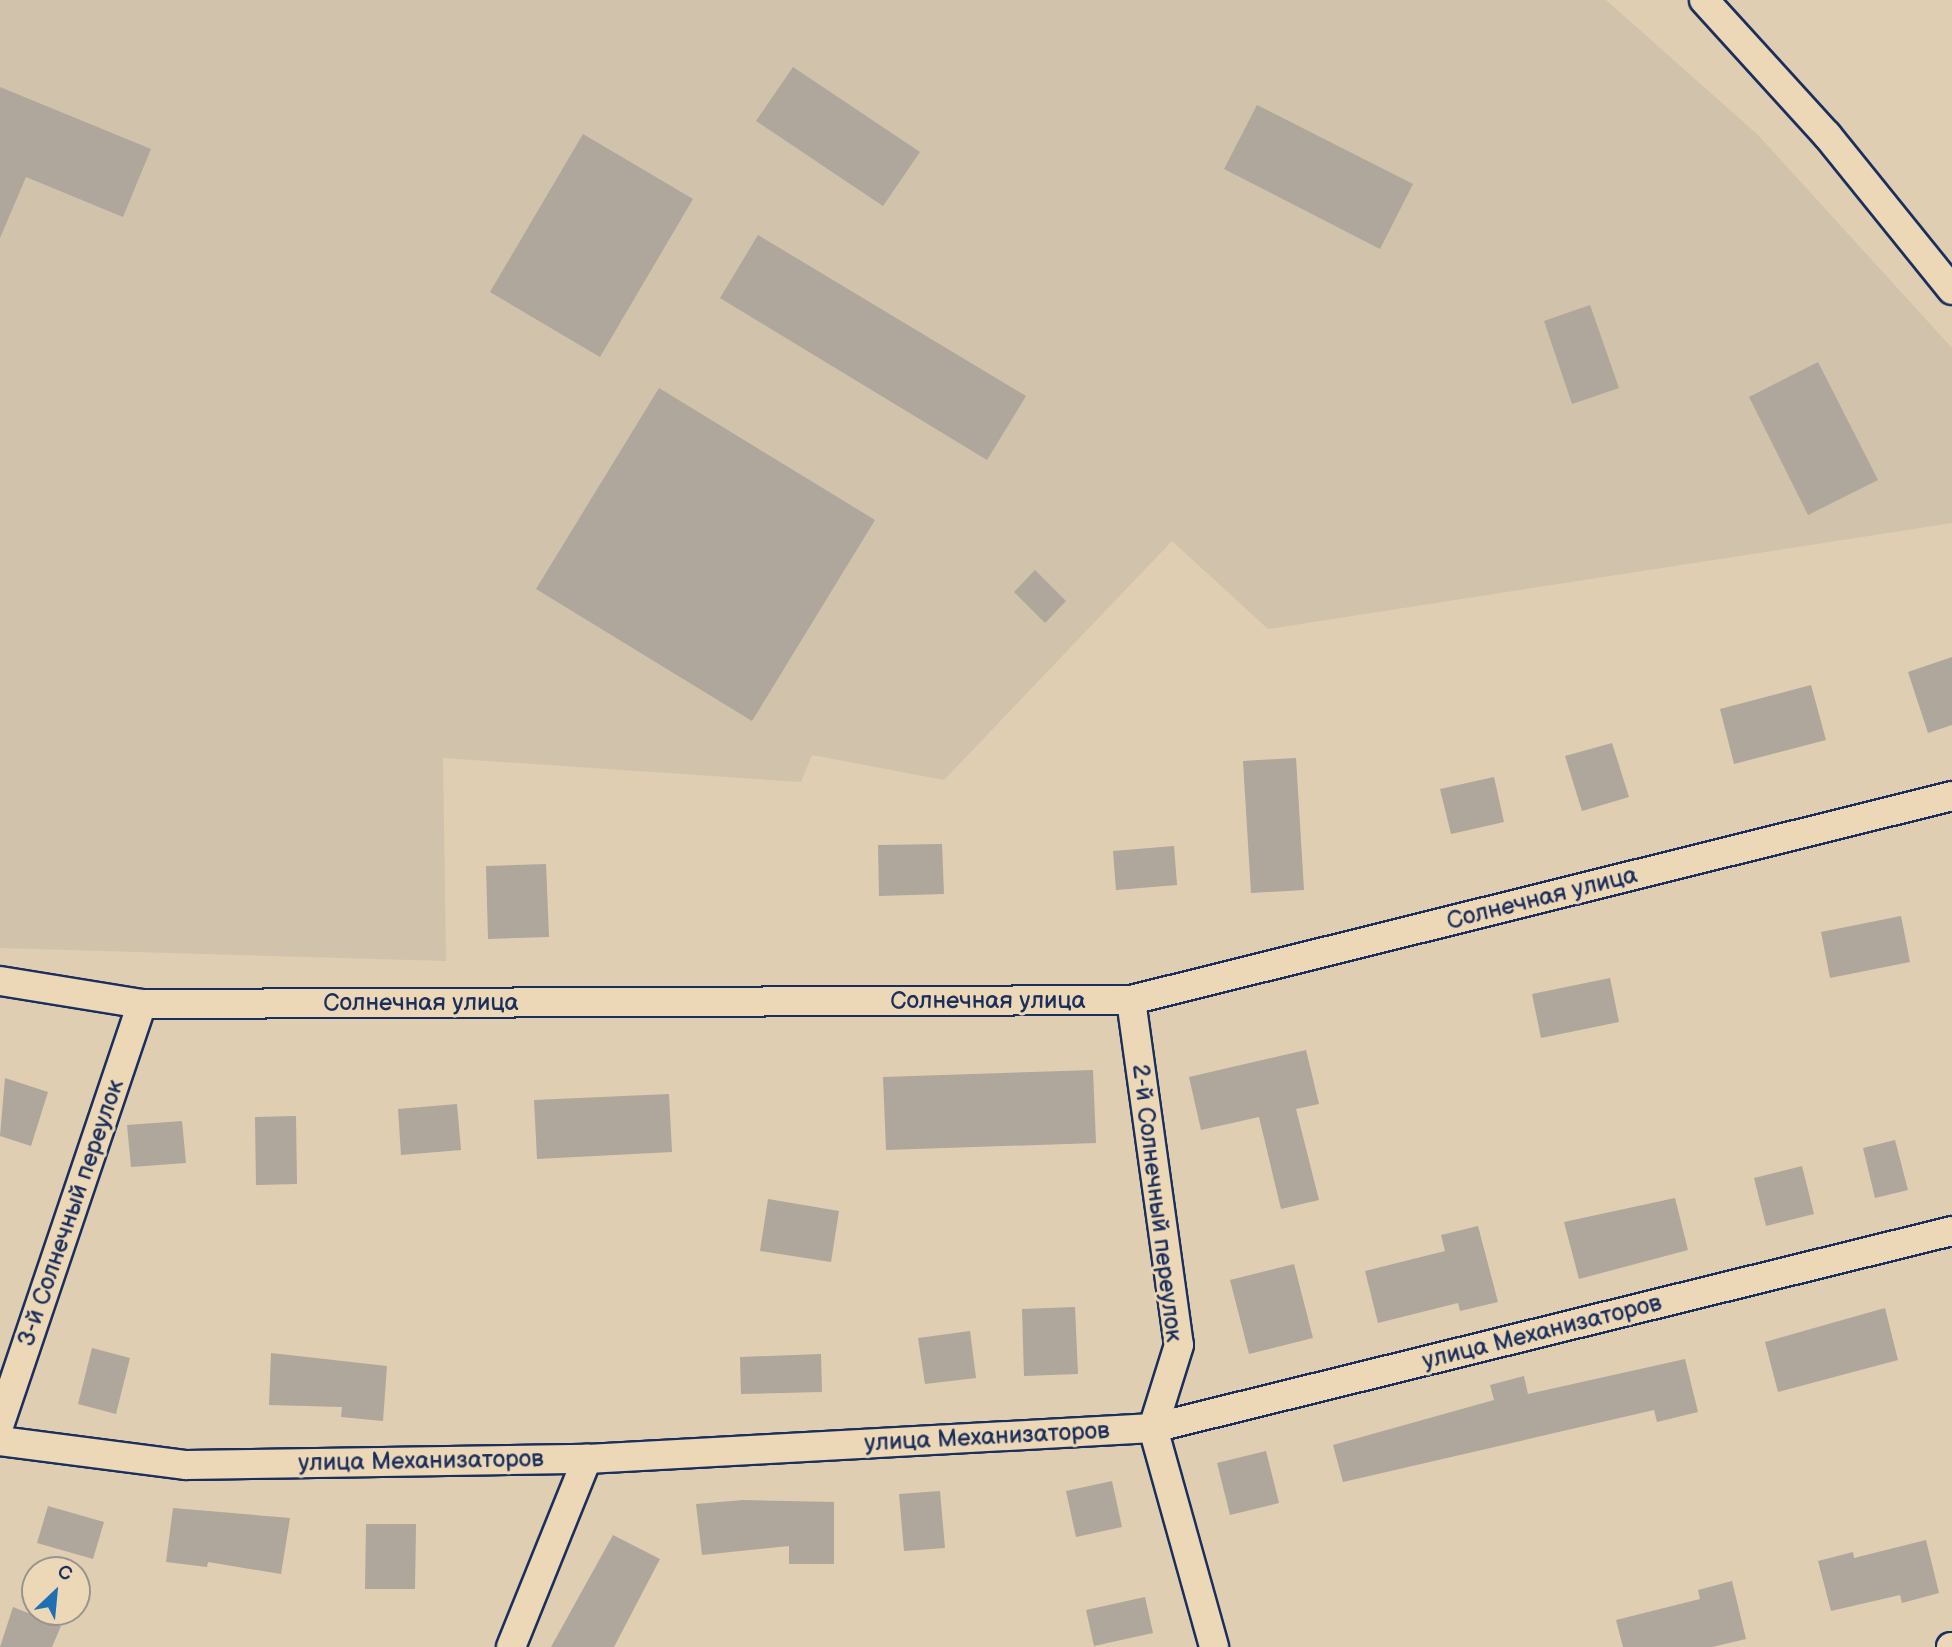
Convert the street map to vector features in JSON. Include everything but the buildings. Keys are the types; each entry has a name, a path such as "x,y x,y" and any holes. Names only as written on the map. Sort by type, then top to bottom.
{"street":[{"path":"1704,0 1827,135 1952,290"},
{"name":"Солнечная улица","path":"0,981 142,1004 1130,1000 1952,796"},
{"name":"2-й Солнечный переулок","path":"1130,1000 1179,1345 1153,1428"},
{"name":"3-й Солнечный переулок","path":"0,1423 142,1004"},
{"name":"улица Механизаторов","path":"0,1441 186,1465 587,1459 1153,1428 1952,1231"},
{"path":"1153,1428 1214,1647"},
{"path":"511,1647 587,1459"}],"shaded area":[{"path":"0,0 1606,0 1758,135 1952,348 1952,523 1268,629 1172,541 944,780 812,755 801,782 443,758 446,961 0,948"}]}
